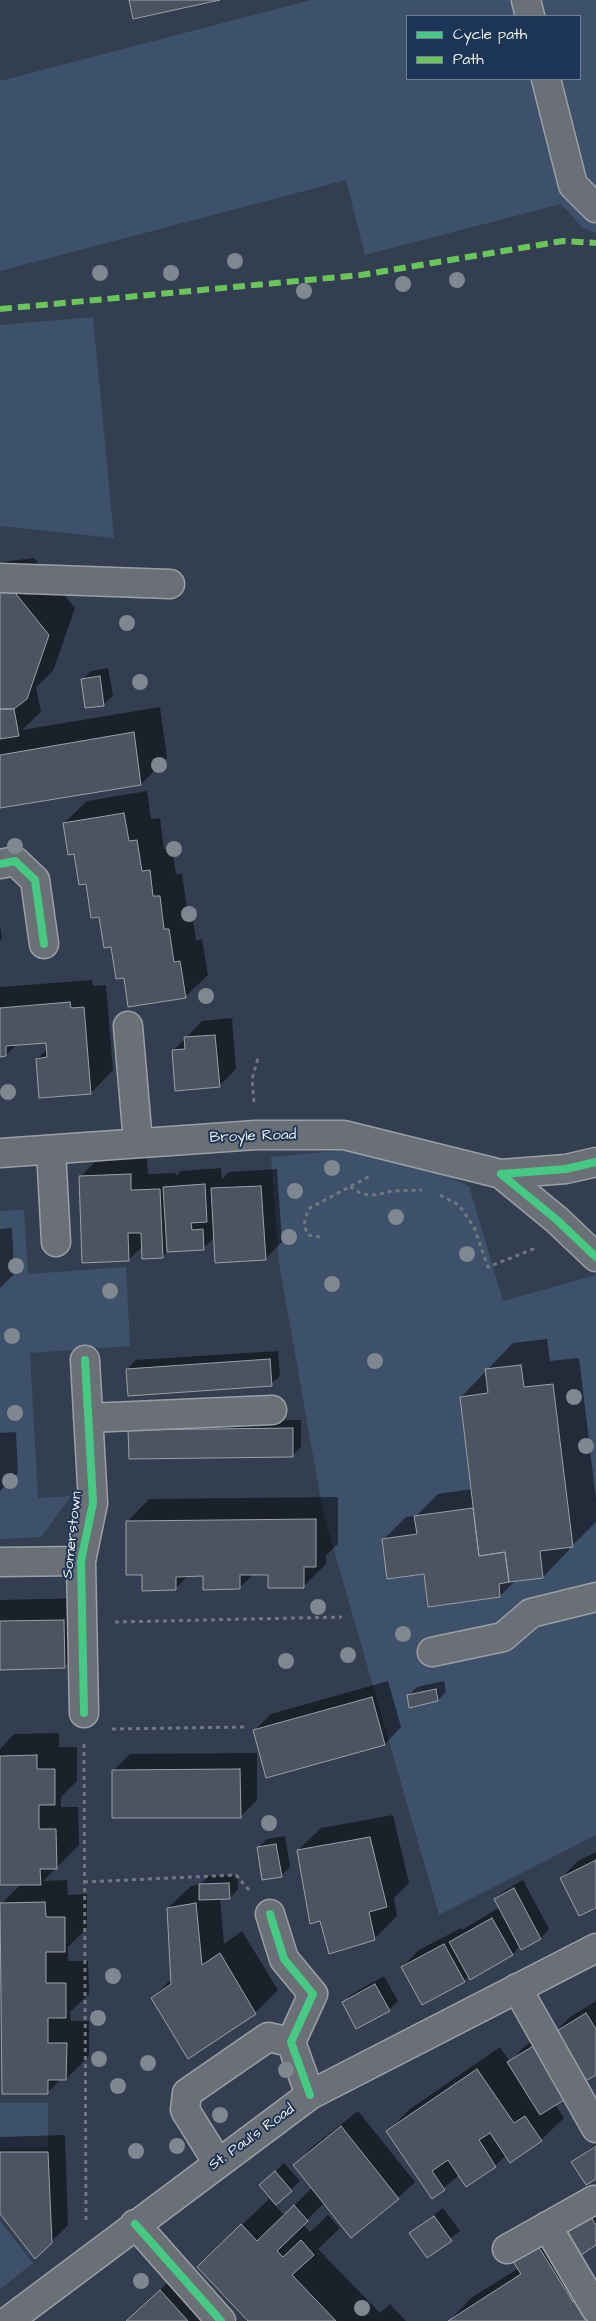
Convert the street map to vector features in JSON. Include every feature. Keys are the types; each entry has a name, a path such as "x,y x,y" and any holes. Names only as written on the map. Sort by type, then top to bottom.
{"main road":[{"path":"526,0 530,15"},
{"path":"546,80 572,185 596,208"},
{"path":"0,578 170,584"},
{"path":"0,864 15,861 35,880 44,944"},
{"path":"128,1026 138,1142"},
{"name":"Broyle Road","path":"0,1153 256,1135 344,1135 501,1174 566,1169 596,1162"},
{"path":"51,1150 56,1242"},
{"name":"Broyle Road","path":"501,1174 548,1212 596,1257"},
{"name":"Somerstown","path":"84,1721 81,1560 92,1503 85,1360"},
{"path":"88,1418 272,1410"},
{"name":"Somerstown","path":"0,1562 81,1560"},
{"path":"432,1652 503,1636 531,1614 596,1597"},
{"path":"270,1914 284,1959 313,1994 292,2042 310,2095"},
{"name":"St. Paul's Road","path":"8,2321 135,2224 310,2095 596,1948"},
{"path":"517,1988 596,2128"},
{"path":"218,2163 185,2110 187,2093 268,2037 292,2042"},
{"path":"507,2248 595,2201"},
{"path":"135,2224 221,2321"},
{"path":"547,2226 596,2310"}],"path":[{"path":"256,1135 252,1079 258,1058"},
{"path":"320,1237 308,1235 304,1225 308,1209 377,1174"},
{"path":"350,1187 362,1194 376,1195 392,1190 429,1190 413,1184"},
{"path":"437,1194 459,1205 474,1227 488,1267 533,1249 535,1223 548,1212"},
{"path":"82,1623 342,1617"},
{"path":"87,2261 84,1721 244,1727"},
{"path":"84,1882 236,1875 270,1914"}],"shaded area":[{"path":"311,0 596,0 596,233 583,228 561,204 365,255 346,180 0,271 0,81"},
{"path":"93,317 114,538 0,526 0,325"},
{"path":"347,1150 419,1164 469,1186 503,1301 596,1275 596,1835 439,1915 323,1512 279,1263 271,1157"},
{"path":"24,1210 28,1274 126,1267 130,1346 30,1353 38,1498 71,1496 41,1537 0,1539 0,1211"},
{"path":"0,2103 48,2103 48,2147 0,2149"},
{"path":"0,2221 33,2263 0,2289"}],"building":[{"path":"129,0 220,0 133,19"},
{"path":"8,584 49,635 27,699 14,709 0,709 0,585"},
{"path":"100,676 104,706 85,708 81,679"},
{"path":"0,709 14,709 19,736 0,739"},
{"path":"134,732 141,785 0,808 0,755"},
{"path":"124,813 129,841 137,840 142,871 150,870 153,896 160,896 164,929 169,929 174,962 180,961 186,998 128,1007 124,978 116,979 111,947 104,948 99,917 91,918 86,884 79,885 74,854 68,855 63,823"},
{"path":"70,1002 71,1008 84,1007 91,1094 39,1098 36,1059 47,1057 46,1043 6,1046 6,1056 0,1057 0,1008"},
{"path":"215,1035 220,1087 175,1091 172,1050 185,1049 184,1037"},
{"path":"131,1174 131,1190 160,1189 163,1258 142,1259 141,1233 128,1233 129,1261 82,1263 79,1176"},
{"path":"205,1184 207,1222 191,1223 192,1230 203,1229 204,1250 167,1252 163,1187"},
{"path":"261,1186 266,1260 215,1263 211,1188"},
{"path":"270,1359 272,1386 128,1396 126,1369"},
{"path":"521,1365 524,1387 553,1384 573,1547 540,1551 543,1578 509,1582 505,1552 479,1556 460,1397 488,1393 485,1369"},
{"path":"293,1428 293,1457 129,1459 128,1430"},
{"path":"473,1508 479,1556 505,1552 509,1582 499,1584 500,1597 428,1607 424,1574 387,1579 382,1539 417,1534 414,1516"},
{"path":"316,1519 316,1567 304,1567 304,1588 268,1588 268,1575 240,1575 240,1589 203,1590 203,1576 176,1577 176,1590 142,1591 142,1575 126,1575 126,1521"},
{"path":"64,1620 65,1668 0,1670 0,1621"},
{"path":"436,1689 438,1701 409,1708 407,1695"},
{"path":"372,1697 385,1745 266,1778 253,1730"},
{"path":"37,1755 37,1769 55,1769 55,1805 39,1805 39,1829 56,1829 57,1869 40,1869 41,1885 0,1885 0,1756"},
{"path":"240,1769 241,1818 112,1818 112,1770"},
{"path":"370,1837 387,1907 369,1912 375,1940 329,1954 320,1921 310,1924 297,1850"},
{"path":"276,1844 282,1877 262,1880 257,1847"},
{"path":"596,1860 596,1908 579,1916 560,1878"},
{"path":"229,1883 230,1899 199,1900 199,1884"},
{"path":"514,1888 541,1939 521,1950 494,1899"},
{"path":"45,1902 46,1917 65,1917 65,1952 46,1952 46,1983 66,1983 66,2018 48,2018 48,2043 67,2043 66,2080 48,2080 48,2094 2,2094 0,1903"},
{"path":"196,1903 202,1965 220,1953 256,2014 188,2059 151,1998 171,1984 167,1908"},
{"path":"492,1918 513,1955 470,1980 449,1942"},
{"path":"444,1944 465,1982 422,2005 401,1967"},
{"path":"375,1984 390,2011 356,2029 342,2002"},
{"path":"586,2013 596,2029 596,2075 582,2083 552,2034"},
{"path":"535,2045 567,2098 540,2115 507,2062"},
{"path":"477,2069 514,2123 525,2116 542,2141 510,2163 490,2133 479,2140 496,2167 466,2187 448,2160 432,2171 445,2190 432,2199 386,2131"},
{"path":"341,2126 399,2199 351,2238 293,2165"},
{"path":"596,2146 596,2179 586,2185 571,2162"},
{"path":"0,2152 48,2152 52,2243 35,2259 0,2214"},
{"path":"275,2171 292,2191 276,2205 259,2185"},
{"path":"294,2205 308,2221 277,2251 283,2257 301,2240 314,2255 292,2275 336,2321 248,2321 197,2267 241,2224 257,2241"},
{"path":"589,2214 596,2225 596,2245 581,2255 565,2229"},
{"path":"434,2216 452,2241 427,2258 409,2233"},
{"path":"535,2241 573,2302 583,2296 596,2321 448,2321 521,2274 510,2257"},
{"path":"160,2290 188,2321 126,2321"}],"marked path":[{"path":"0,309 361,275 563,241 596,243"}],"cycle path":[{"path":"0,864 15,861 35,880 44,944"},
{"path":"501,1174 566,1169 596,1162"},
{"path":"501,1174 557,1220 596,1257"},
{"path":"84,1713 81,1561 93,1503 85,1360"},
{"path":"270,1914 284,1959 313,1994 291,2042 310,2095"},
{"path":"135,2224 221,2321"}]}
